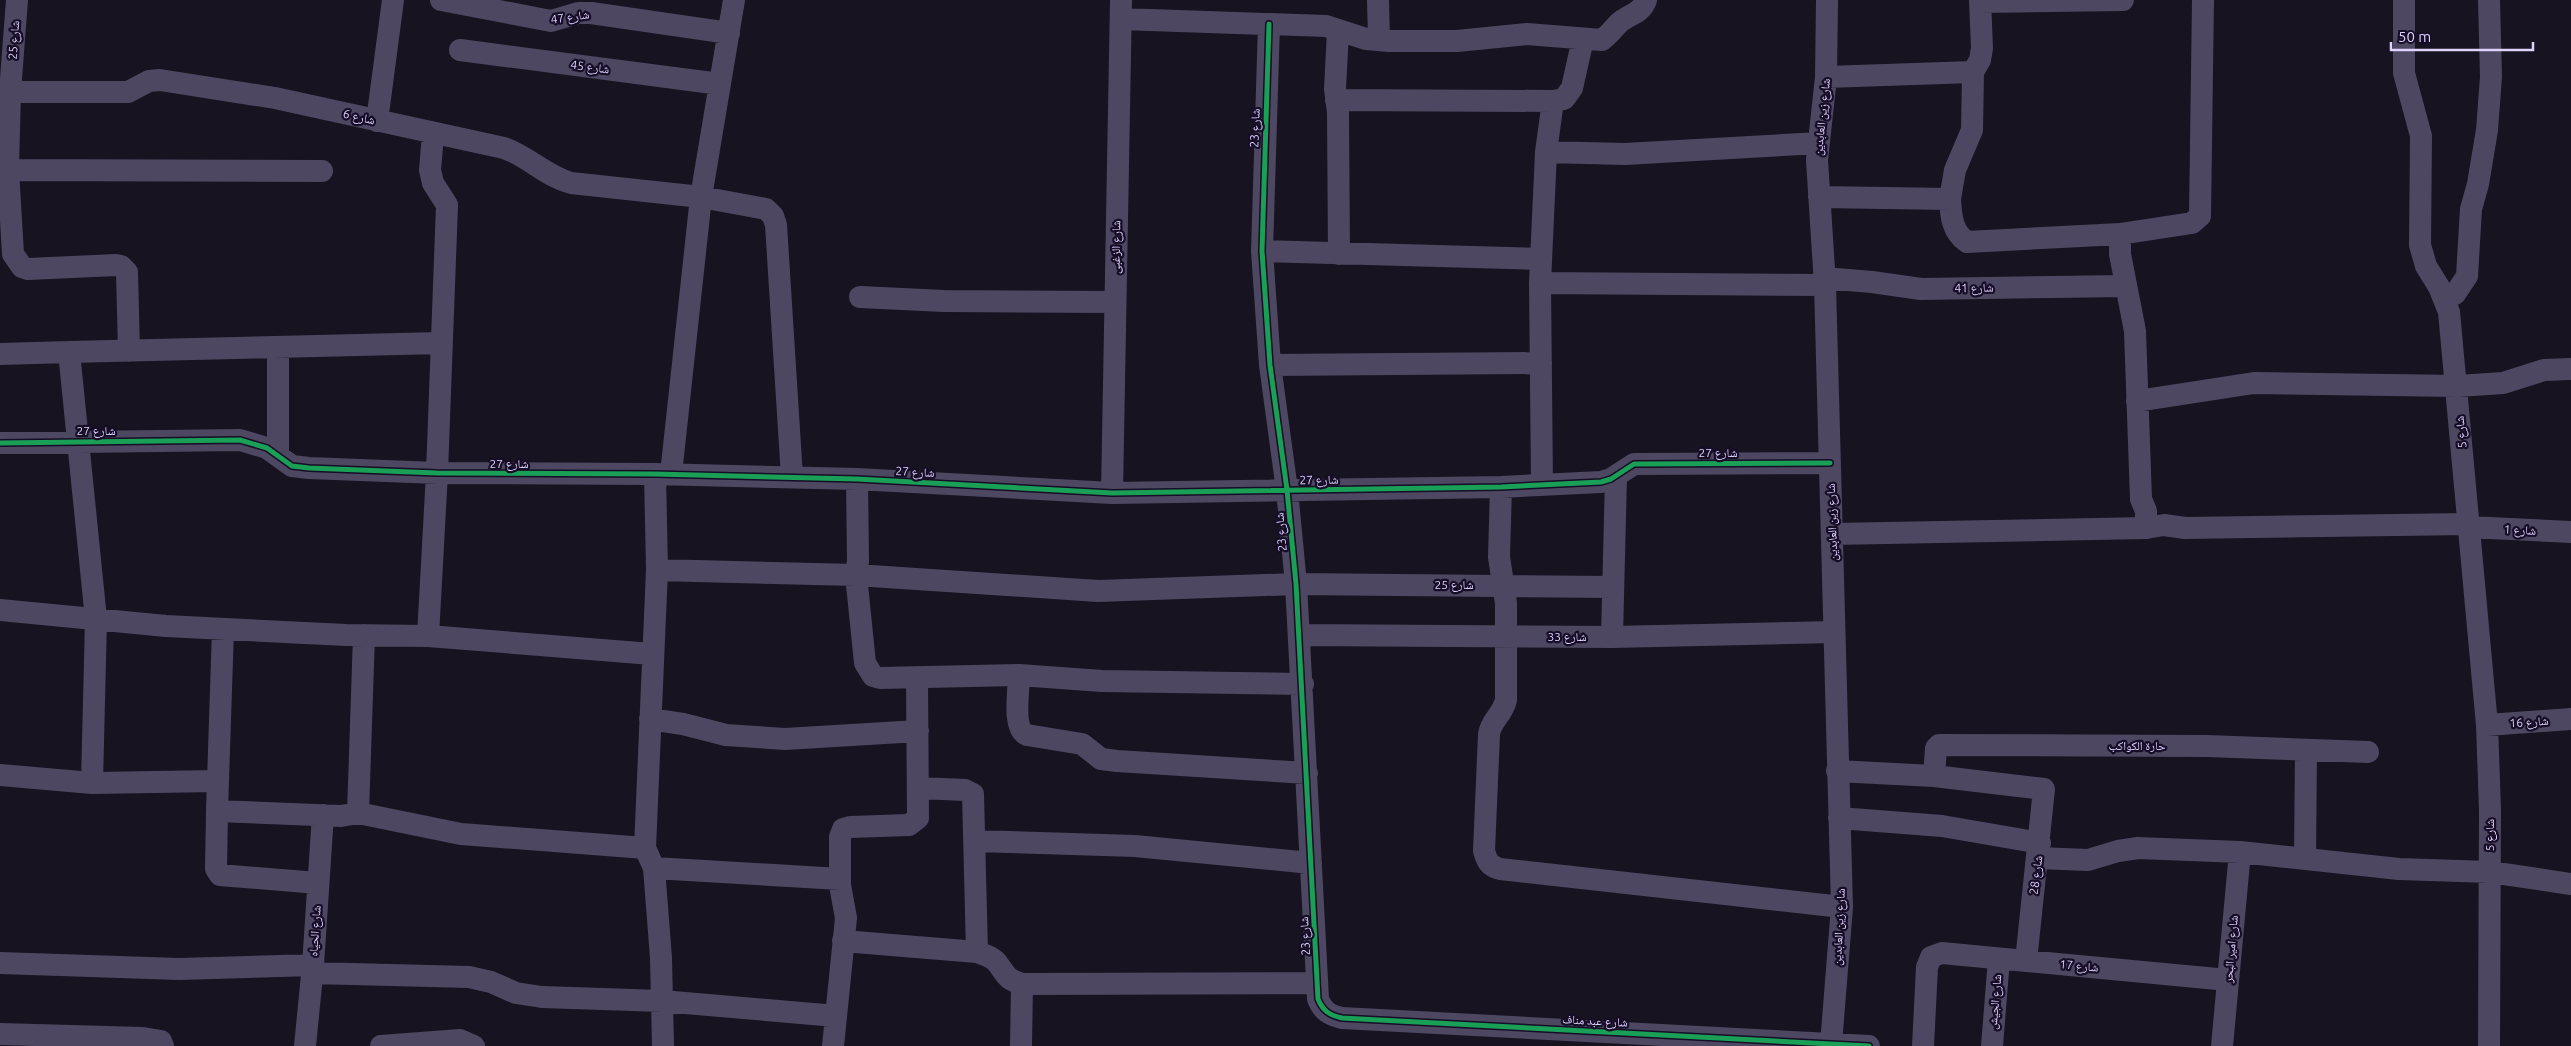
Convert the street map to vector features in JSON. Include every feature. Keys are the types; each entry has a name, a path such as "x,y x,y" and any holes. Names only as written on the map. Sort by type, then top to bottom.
{"street":[{"path":"377,121 393,0"},
{"name":"شارع 47","path":"441,0 551,21 578,13 591,13 729,34"},
{"path":"663,1046 654,868 645,848 652,654 663,474 701,198 734,0"},
{"path":"1378,0 1379,40"},
{"path":"1121,9 1269,24 1326,26 1379,40 1457,41 1527,34 1602,40 1619,23 1643,7 1646,0"},
{"name":"شارع زين العابدين","path":"1827,0 1826,77 1819,143 1819,197 1824,281 1830,463 1838,818 1842,907 1831,1044"},
{"path":"2123,0 1980,1 1982,48 1980,60 1973,72 1972,130 1955,170 1950,199 1953,225 1959,237 1966,242 2120,234 2192,223 2200,216 2203,0"},
{"name":"شارع 5","path":"2404,0 2404,73 2421,136 2420,245 2426,266 2445,298 2449,312 2458,386 2487,725 2490,872 2488,1046"},
{"path":"2445,298 2455,294 2467,276 2471,209 2478,184 2487,130 2491,77 2490,0"},
{"name":"شارع 25","path":"11,8 10,92 4,170 13,254 17,261 28,269 121,266 127,272 130,351"},
{"name":"شارع الزغبى","path":"1112,493 1121,9"},
{"name":"شارع 23","path":"1269,24 1262,250 1270,365 1287,490 1296,584 1303,684 1317,983 1318,999 1322,1009"},
{"path":"1338,30 1336,100 1339,254"},
{"path":"1336,100 1553,101 1564,99 1572,88 1583,39"},
{"name":"شارع 45","path":"460,50 720,84"},
{"path":"1826,77 1973,72"},
{"name":"شارع 6","path":"10,92 128,92 149,81 160,80 275,98 514,152 551,176 570,183 701,198 759,207 770,212 775,220 792,477"},
{"path":"1542,484 1540,284 1546,152 1553,101"},
{"path":"428,636 437,474 447,205 433,183 430,170 433,134"},
{"path":"1546,152 1625,154 1819,143"},
{"path":"4,170 322,171"},
{"path":"1819,197 1950,199"},
{"path":"2120,234 2125,286 2134,331 2141,499 2146,511 2146,528"},
{"path":"1262,250 1339,254 1541,259"},
{"name":"شارع 41","path":"1540,284 1824,281 1872,282 1921,289 2125,286"},
{"path":"860,297 944,301 1115,302"},
{"path":"0,354 441,343"},
{"path":"278,347 278,456"},
{"path":"69,352 96,619 92,783"},
{"path":"1270,365 1541,363"},
{"path":"2137,401 2254,382 2458,386 2503,383 2544,370 2571,369"},
{"name":"شارع 27","path":"0,443 240,440 267,448 292,466 301,468 437,474 663,474 857,479 1112,493 1501,487 1601,482 1616,476 1626,466 1634,464 1830,463"},
{"path":"1612,637 1616,476"},
{"path":"857,479 858,561 856,575 867,670 872,676 917,679 1019,675 1102,682 1303,684"},
{"path":"1501,487 1499,557 1506,603 1506,700 1502,714 1492,723 1488,734 1484,851 1492,866 1842,907"},
{"name":"شارع 1","path":"1832,534 2146,528 2164,525 2185,528 2469,526 2571,532"},
{"name":"شارع 25","path":"657,570 856,575 1098,591 1296,584 1612,587"},
{"path":"0,610 223,629 428,636 652,654"},
{"path":"223,629 216,869 220,876 318,883"},
{"name":"شارع 33","path":"1300,635 1612,637 1834,632"},
{"path":"358,812 364,635"},
{"path":"1019,675 1017,721 1020,731 1027,735 1082,744 1101,759 1307,773"},
{"path":"832,1046 846,918 840,878 840,837 844,829 853,826 903,825 914,822 920,812 917,679"},
{"path":"650,719 683,724 726,736 785,739 918,730"},
{"name":"شارع 16","path":"2487,725 2571,719"},
{"name":"حارة الكواكب","path":"1934,776 1936,748 1939,745 2207,746 2368,752"},
{"path":"2305,859 2306,750"},
{"path":"1837,771 1934,776"},
{"path":"0,775 92,783 218,781"},
{"name":"شارع 28","path":"1934,776 2044,789 2026,961"},
{"path":"919,788 971,792 974,798 977,952"},
{"path":"217,811 340,816 358,812 461,834 645,848"},
{"name":"شارع الحياه","path":"305,1046 322,815"},
{"path":"1838,818 1942,826 2088,860 2118,851 2138,848 2240,852 2399,869 2490,872 2571,884"},
{"path":"976,841 1135,846 1311,863"},
{"name":"شارع امير البحر","path":"2222,1046 2240,852"},
{"path":"654,868 840,878"},
{"path":"843,942 977,952 992,958 998,963 1004,975 1022,984 1317,983"},
{"name":"شارع 17","path":"1923,1046 1927,968 1932,957 1942,953 2228,980"},
{"name":"شارع الجيش","path":"1992,1046 1999,959"},
{"path":"0,964 179,969 312,969 469,977 491,982 516,993 542,997 662,1001 836,1016"},
{"path":"1021,1046 1022,984"},
{"name":"شارع عبد مناف","path":"1322,1009 1331,1016 1342,1018 1592,1039 1869,1046"},
{"path":"0,1034 143,1038 161,1041 163,1046"},
{"path":"381,1046 460,1040 474,1046"}],"cycle path":[{"path":"1269,24 1262,251 1270,365 1287,490 1296,584 1318,999 1320,1003 1327,1012 1342,1018 1869,1046"},
{"path":"0,443 240,440 267,448 292,466 309,468 437,473 655,474 857,479 1112,493 1501,487 1601,482 1611,479 1634,464 1830,463"}]}
